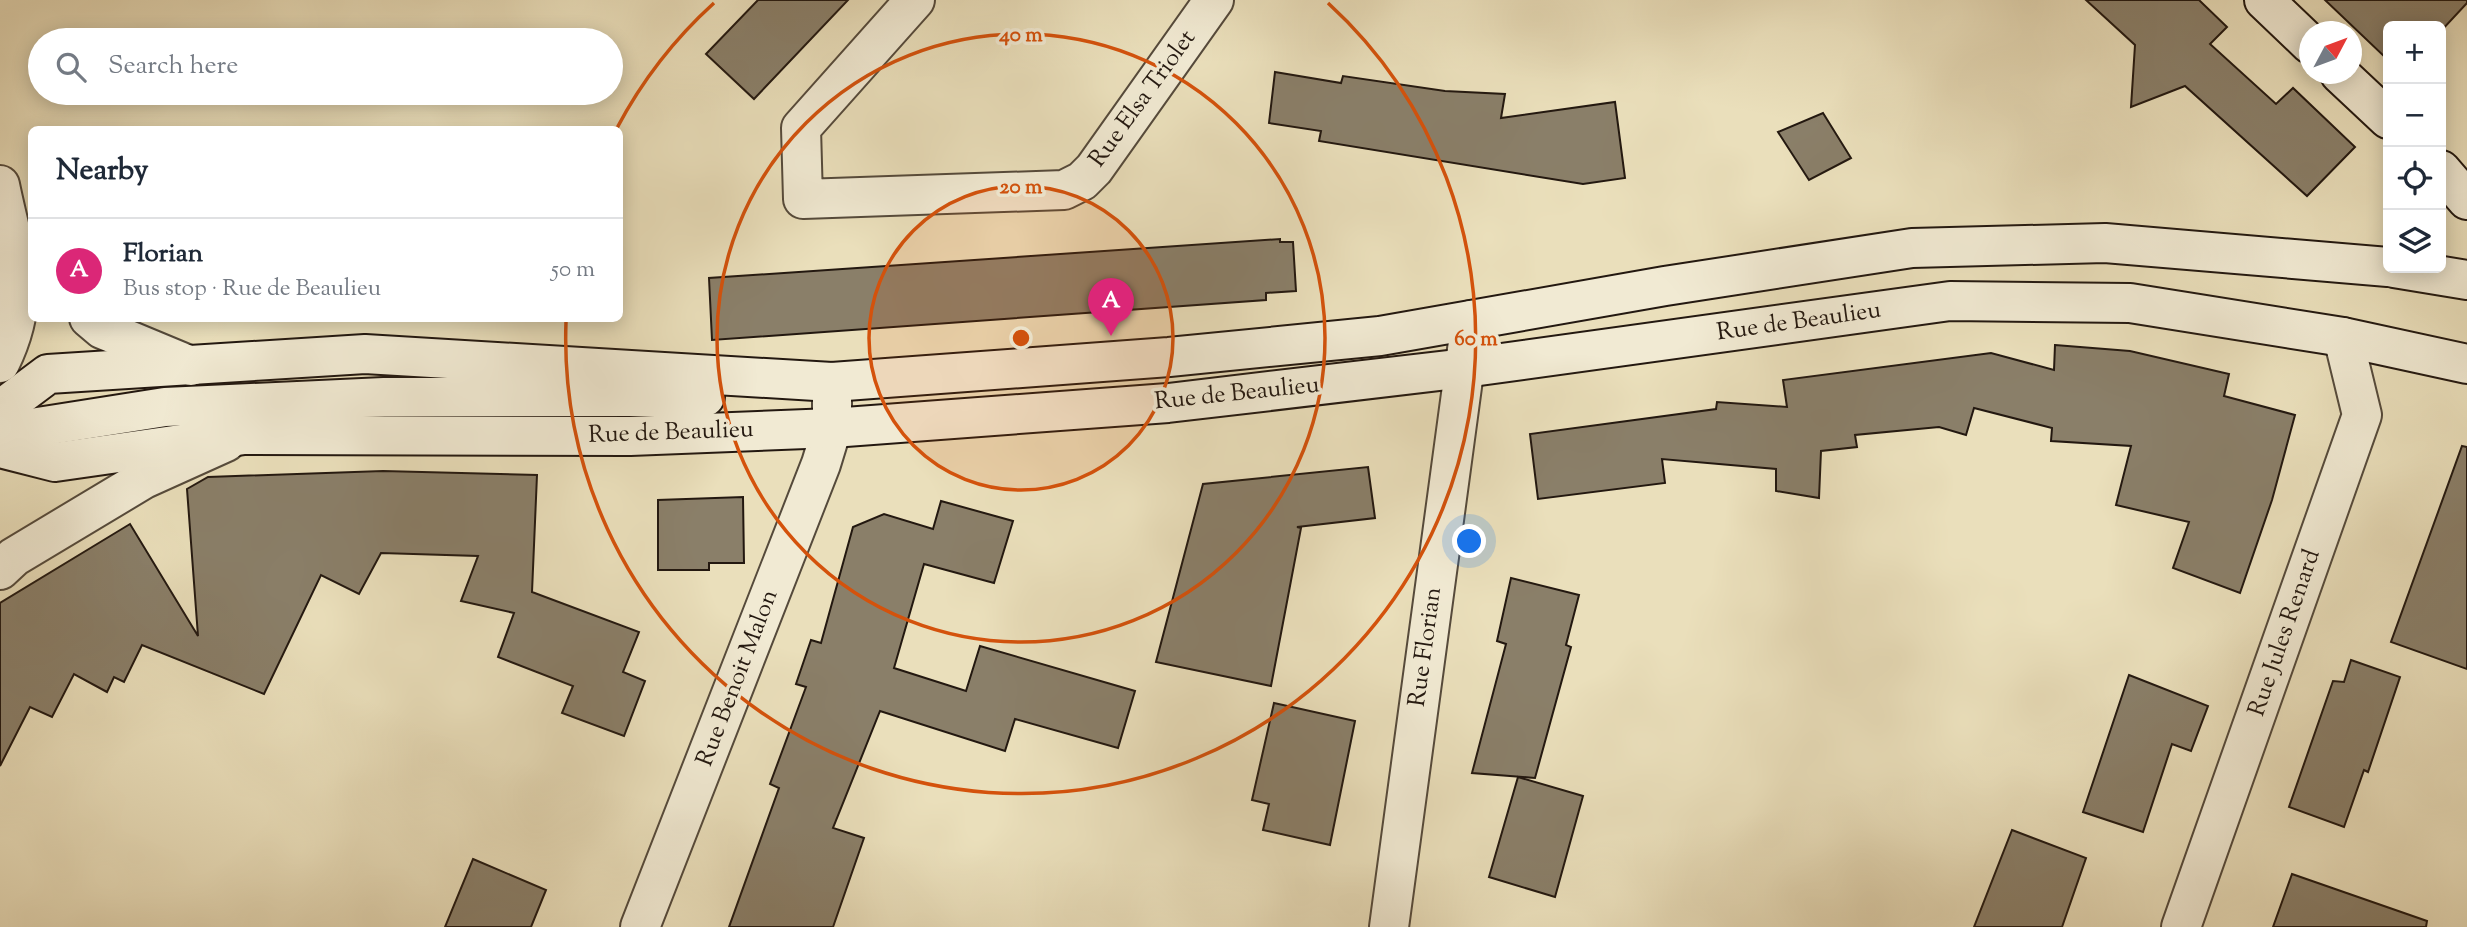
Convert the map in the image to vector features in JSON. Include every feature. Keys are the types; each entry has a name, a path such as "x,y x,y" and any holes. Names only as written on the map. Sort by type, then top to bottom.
{"main road":[{"name":"Rue Elsa Triolet","path":"915,0 801,128 803,199 1064,190 1073,186 1094,169 1214,0"},
{"path":"2264,0 2299,34"},
{"path":"2350,84 2383,115"},
{"path":"2446,176 2467,200"},
{"path":"0,194 28,236"},
{"path":"0,194 21,280 12,339 0,363"},
{"name":"Rue de Beaulieu","path":"0,410 48,374 365,354 832,382 1195,354 1380,336 1912,248 2105,243 2383,267"},
{"path":"2424,273 2467,280"},
{"name":"Rue de Beaulieu","path":"0,448 55,462 244,435 631,436 832,428 1168,403 1465,368 1950,301 2130,303 2343,337 2467,363"},
{"name":"Rue Florian","path":"1389,927 1471,320"},
{"name":"Rue de Beaulieu","path":"94,322 102,328 191,366"},
{"name":"Rue Jules Renard","path":"2181,927 2362,415 2343,337"},
{"path":"0,433 165,407 384,397 715,397 790,381"},
{"name":"Rue Benoit Malon","path":"640,927 821,464 832,428 832,382"},
{"path":"0,570 14,557 144,478 244,435"}],"building":[{"path":"758,0 848,0 754,99 706,54"},
{"path":"2086,0 2199,0 2227,27 2210,44 2276,104 2293,88 2355,147 2307,196 2185,86 2131,107 2135,45"},
{"path":"2325,0 2467,0 2446,26 2446,21 2383,21 2383,55 2362,35 2362,21 2347,21"},
{"path":"1275,72 1341,83 1343,76 1445,91 1505,94 1501,118 1615,102 1625,178 1583,184 1319,141 1321,131 1269,123"},
{"path":"1823,113 1851,158 1809,180 1778,132"},
{"path":"1280,239 1280,242 1293,242 1296,291 1266,293 1266,300 712,340 709,278"},
{"path":"2055,345 2130,351 2229,374 2224,396 2295,415 2272,500 2240,593 2173,568 2189,522 2116,505 2131,446 2051,441 2052,428 1974,408 1966,435 1939,427 1855,435 1857,447 1821,451 1819,498 1776,491 1776,469 1662,459 1665,483 1538,499 1530,434 1716,409 1717,402 1787,407 1783,380 1991,353 2054,370"},
{"path":"2462,446 2467,447 2467,669 2391,642"},
{"path":"1368,467 1375,518 1297,527 1301,528 1271,686 1156,662 1203,484"},
{"path":"383,471 537,475 532,592 639,632 623,672 645,681 624,736 562,713 573,686 498,657 514,613 461,601 478,556 381,553 359,594 321,575 264,694 142,645 124,682 114,677 107,692 74,674 52,717 30,707 0,766 0,603 130,524 198,636 187,489 208,477"},
{"path":"743,497 744,563 709,563 709,570 658,570 658,500"},
{"path":"941,501 1013,521 994,583 924,564 894,668 966,691 980,646 1135,691 1118,748 1015,719 1005,751 880,711 833,828 864,838 833,927 729,927 779,788 770,784 806,687 796,684 811,640 821,643 853,527 884,514 933,529"},
{"path":"1511,578 1579,595 1566,645 1571,647 1535,778 1472,773 1506,644 1497,641"},
{"path":"2351,660 2400,677 2368,772 2364,770 2344,827 2289,807 2333,681 2344,682"},
{"path":"2129,675 2208,706 2191,751 2172,744 2143,832 2083,812"},
{"path":"1274,703 1355,721 1330,845 1263,830 1269,804 1252,800"},
{"path":"1518,777 1583,796 1555,897 1489,877"},
{"path":"2012,830 2086,858 2062,927 1974,927"},
{"path":"473,859 546,890 531,927 445,927"},
{"path":"2292,874 2427,921 2426,927 2273,927"}],"place":[{"name":"Florian","path":"1111,336"}]}
